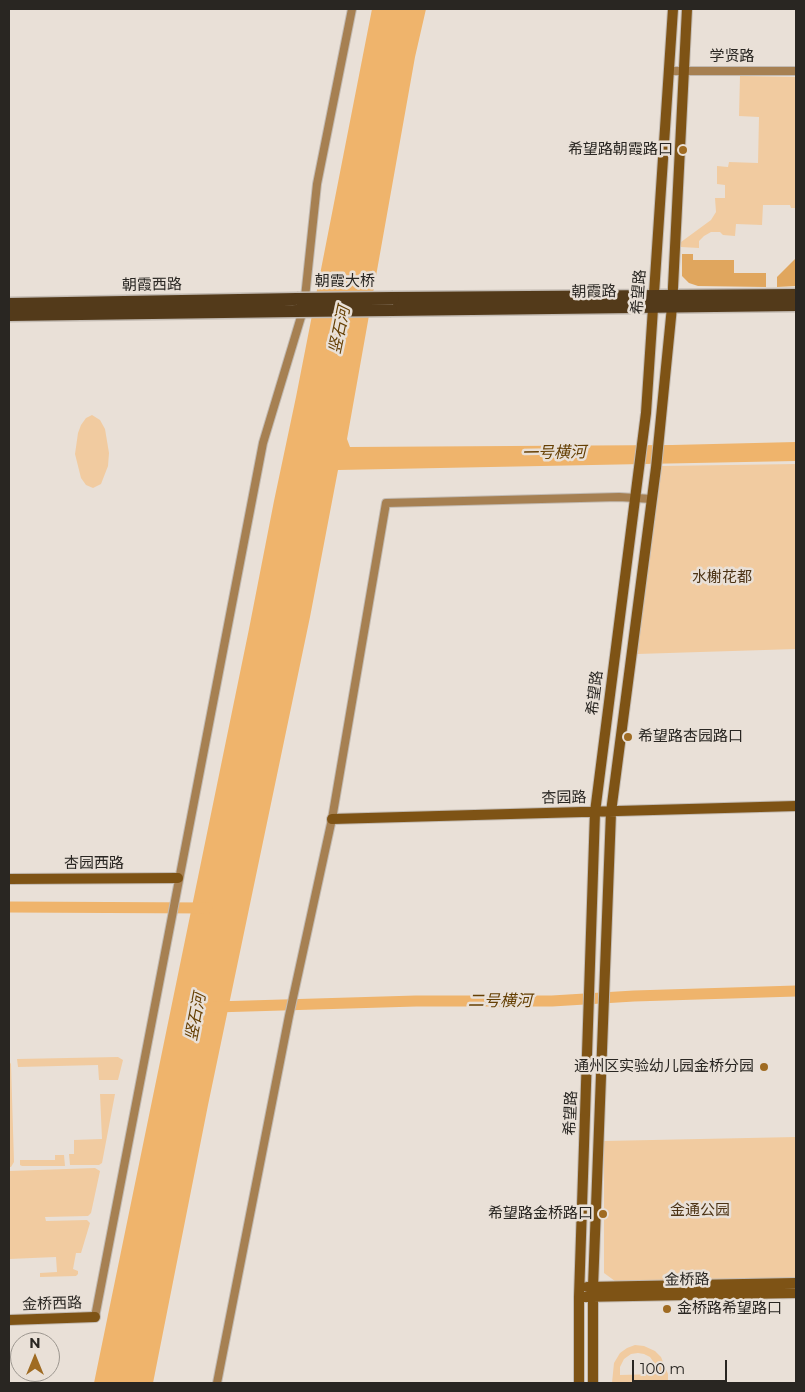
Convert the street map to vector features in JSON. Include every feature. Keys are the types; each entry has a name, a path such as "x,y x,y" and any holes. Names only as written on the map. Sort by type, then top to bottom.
{"main road":[{"name":"希望路","path":"579,1383 580,1292 595,812 646,413 673,9"},
{"name":"希望路","path":"593,1383 594,1292 611,812 659,443 672,302 683,71 688,9"},
{"name":"朝霞路","path":"672,302 796,295"},
{"name":"朝霞路","path":"392,304 672,302 796,305"},
{"name":"朝霞西路","path":"9,304 296,305"},
{"name":"朝霞大桥","path":"296,305 392,304"},
{"name":"朝霞西路","path":"9,315 296,305"},
{"name":"杏园路","path":"332,819 796,806"},
{"name":"杏园西路","path":"9,879 178,878"},
{"name":"金桥路","path":"594,1292 796,1283"},
{"name":"金桥路","path":"580,1292 796,1293"},
{"name":"金桥西路","path":"9,1320 96,1318"}],"street":[{"path":"96,1318 178,878 263,443 304,307 317,184 352,9"},
{"name":"学贤路","path":"668,71 796,71"},
{"path":"217,1383 289,1016 332,819 386,503 634,497 652,499"}],"green space":[{"path":"740,76 796,77 796,208 791,208 790,205 763,205 762,225 736,224 735,236 711,232 699,241 699,248 681,247 681,242 711,220 716,212 715,198 725,198 725,185 717,184 717,166 728,167 729,162 758,163 759,117 739,116"},
{"path":"92,415 100,420 105,429 109,453 108,466 101,484 93,488 86,485 81,478 75,454 81,425 86,418"},
{"name":"水榭花都","path":"796,464 796,649 637,654 662,466"},
{"path":"118,1057 123,1060 118,1080 99,1080 98,1065 18,1067 17,1059"},
{"path":"9,1061 11,1064 14,1162 11,1167 9,1167"},
{"path":"100,1094 115,1094 102,1163 99,1165 70,1165 69,1154 74,1154 74,1140 102,1139"},
{"name":"金通公园","path":"796,1137 796,1280 619,1284 604,1273 604,1141"},
{"path":"55,1155 64,1155 65,1166 20,1165 20,1160 55,1160"},
{"path":"95,1168 100,1171 91,1213 88,1216 45,1217 46,1221 87,1220 90,1223 81,1253 76,1253 73,1269 78,1271 78,1274 76,1276 40,1277 40,1273 57,1272 56,1257 9,1259 9,1171"},
{"path":"635,1345 644,1346 655,1351 661,1357 668,1374 668,1383 612,1383 614,1363 620,1353","holes":["631,1354 644,1354 650,1357 657,1367 659,1374 620,1375 620,1367 624,1359"]}],"shaded area":[{"path":"682,254 693,254 693,260 734,260 734,273 766,273 766,287 698,286 689,283 682,276"},
{"path":"796,258 796,286 777,287 777,277"}],"water":[{"path":"372,9 426,9 415,57 347,439 350,447 672,445 796,442 796,461 338,470 310,617 208,1105 153,1383 94,1383 296,397"}],"waterway":[{"path":"9,907 207,908"},
{"name":"二号横河","path":"215,1007 416,1001 552,1001 634,996 796,991"}],"place":[{"name":"希望路朝霞路口","path":"683,150"},
{"name":"希望路杏园路口","path":"628,737"},
{"name":"通州区实验幼儿园金桥分园","path":"764,1067"},
{"name":"希望路金桥路口","path":"603,1214"},
{"name":"金桥路希望路口","path":"667,1309"}],"water label":[{"name":"竖石河","path":"340,330"},
{"name":"一号横河","path":"554,453"},
{"name":"竖石河","path":"196,1017"}]}
